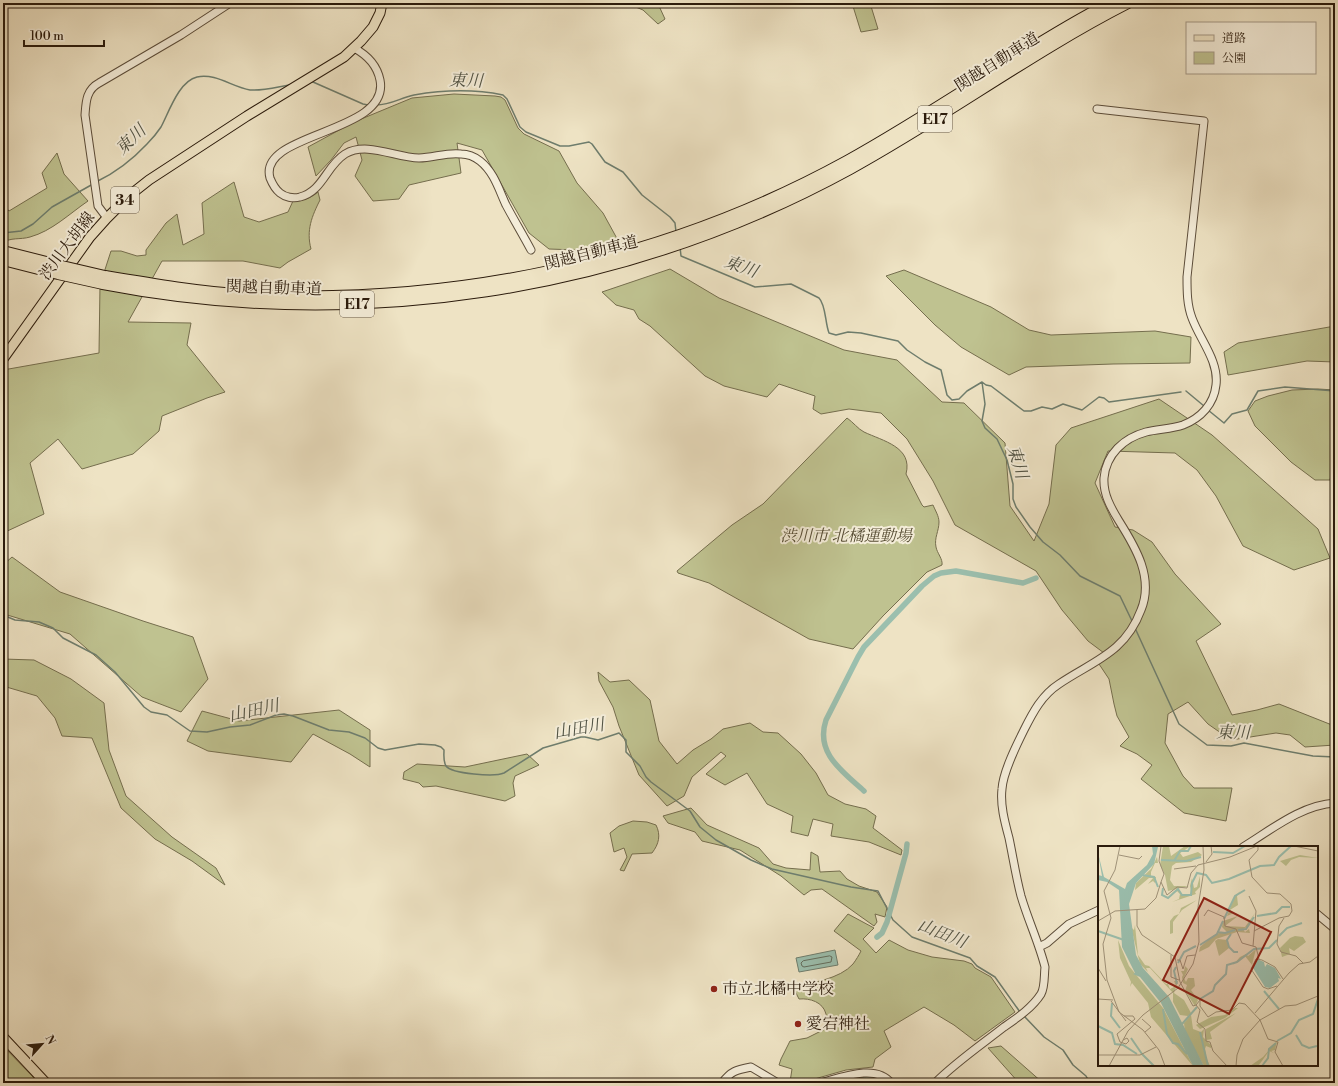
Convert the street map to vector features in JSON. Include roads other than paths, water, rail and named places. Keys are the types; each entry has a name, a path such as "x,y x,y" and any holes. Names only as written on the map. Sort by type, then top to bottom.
{"highway":[{"name":"関越自動車道","path":"3,260 58,274 104,280 246,295 322,297 367,296 428,291 474,285 606,262 674,246 733,219 851,159 929,113 1037,45 1110,3"},
{"name":"関越自動車道","path":"733,219 820,185 881,152 1040,52 1128,3"},
{"name":"関越自動車道","path":"3,251 62,266 104,280"}],"main road":[{"name":"34","path":"354,48 373,27 380,13 382,3"},
{"name":"渋川大胡線","path":"3,359 90,237 130,195 149,180 344,57 354,48"},
{"path":"3,1037 46,1083"}],"street":[{"path":"107,218 98,206 85,115 87,96 91,89 182,35 230,3"},
{"path":"354,48 368,57 376,69 380,83 377,98 372,106 354,119 301,141 280,153 274,159 270,168 270,176 275,188 280,193 289,197 297,198 304,196 320,185 335,162 346,154 360,150 371,150 418,158 466,154 480,161 490,172 531,250"},
{"path":"935,1083 967,1056 1028,1009 1041,993 1044,982 1045,967 1018,883 1004,812 1002,790 1003,781 1020,739 1033,713 1045,695 1057,685 1102,658 1117,647 1128,634 1142,608 1145,589 1144,570 1138,552 1111,508 1105,491 1104,481 1106,465 1117,447 1133,437 1144,432 1182,425 1199,416 1209,406 1214,395 1216,384 1211,358 1193,320 1187,291 1187,277 1204,121 1097,109"},
{"path":"1245,846 1310,808 1335,803"},
{"path":"1039,947 1047,943 1070,924 1098,910"},
{"path":"1318,915 1335,929"},
{"path":"722,1083 729,1074 737,1070 751,1067 778,1083"},
{"path":"820,1083 869,1072 886,1077 891,1083"}],"water":[{"path":"835,950 838,965 799,972 796,958"},
{"path":"870,1076 879,1079 884,1083 848,1083 852,1079"}],"waterway":[{"name":"東川","path":"96,182 123,165 151,140 161,127 175,98 185,84 191,80 197,77 211,77 250,90 289,85"},
{"name":"東川","path":"311,82 368,105"},
{"name":"東川","path":"376,105 386,104 409,96 436,92 470,91 503,95 507,99 520,127 526,132 560,146 569,146 589,142 592,144 605,162 623,172 642,195 670,217 675,223 676,232"},
{"name":"東川","path":"3,233 21,231 33,224 52,207 93,184"},
{"name":"東川","path":"680,247 681,256 755,287 791,284 819,298 823,305 829,333 836,335 848,332 861,333 898,341 907,350 925,362 941,370 947,395 952,400 959,399 967,391 982,382"},
{"name":"東川","path":"982,382 985,404 982,421 985,428 997,439 1007,460 1013,484 1013,499 1016,507 1043,542 1060,555 1080,576 1120,596 1132,621"},
{"path":"982,382 991,386 1024,411 1031,411 1042,407 1052,409 1063,404 1082,410 1099,397 1104,398 1109,402 1181,392"},
{"path":"1208,410 1224,423 1232,414 1247,410 1258,391 1285,387 1335,391"},
{"path":"1186,391 1204,406"},
{"path":"864,791 839,768 827,752 824,742 826,720 864,647 922,586 934,576 941,573 956,571 1023,583 1036,578"},
{"name":"山田川","path":"3,615 15,620 39,622 53,628 63,638 96,655 115,672 144,707 151,712 167,715 190,731 207,732 230,727 250,725 276,715 284,714 329,730 349,732 365,738 378,748 385,750 419,744 435,745 444,750 444,762 450,769 465,773 492,775 504,773 543,748 581,737 598,740 619,733 626,740 626,752 640,766 646,777 690,811 700,827 716,840 751,860 772,869 851,887 878,891 893,920 912,937 970,958 977,966 995,977 1020,1012"},
{"name":"東川","path":"1135,628 1179,724 1207,745 1231,746 1244,743 1313,756 1335,757"},
{"path":"877,937 882,933 887,922 906,853 907,844"},
{"name":"山田川","path":"1024,1016 1044,1037 1063,1050 1073,1065 1086,1076 1090,1083"}],"place":[{"name":"市立北橘中学校","path":"714,989"},
{"name":"愛宕神社","path":"798,1024"}],"park label":[{"name":"渋川市 北橘運動場","path":"846,536"}]}
